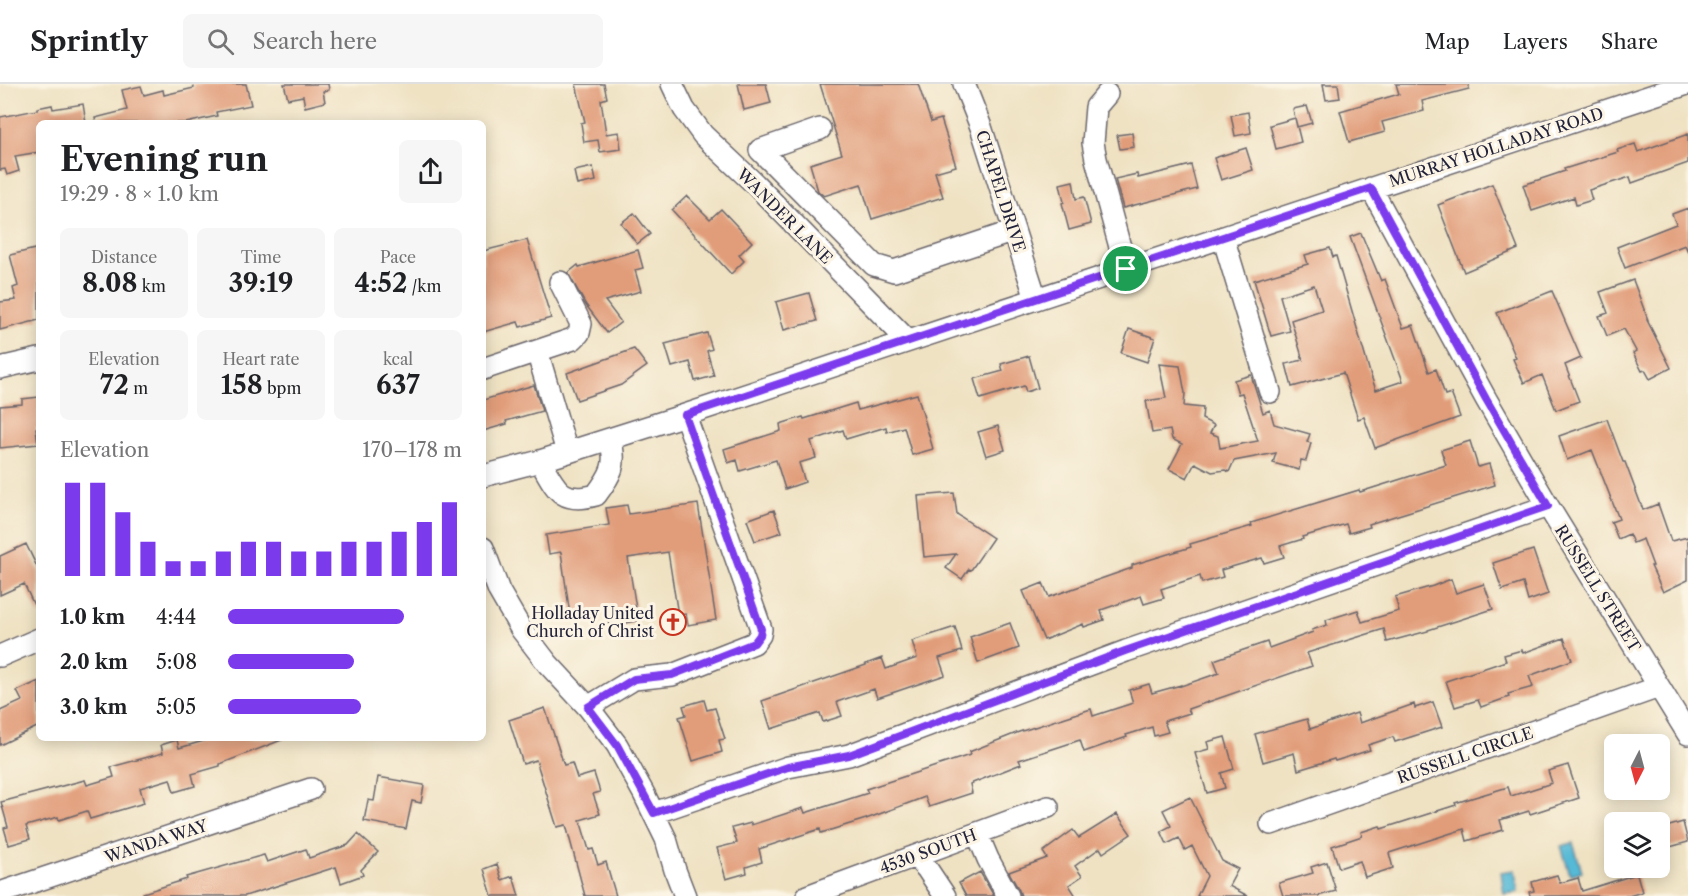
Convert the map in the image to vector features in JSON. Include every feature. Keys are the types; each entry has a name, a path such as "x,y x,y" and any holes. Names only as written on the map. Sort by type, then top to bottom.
{"street":[{"name":"WANDER LANE","path":"672,84 684,109 703,135 755,184 908,341"},
{"name":"CHAPEL DRIVE","path":"964,84 981,127 1036,299"},
{"name":"MURRAY HOLLADAY ROAD","path":"486,475 540,461 685,415 1687,84"},
{"path":"1107,94 1096,107 1093,143 1126,269"},
{"path":"820,129 760,150 874,265 894,271 1014,231"},
{"name":"RUSSELL STREET","path":"1371,188 1486,399 1548,506 1688,734"},
{"path":"1223,237 1270,392"},
{"path":"486,368 573,339 579,333 581,324 560,282"},
{"path":"537,351 567,452"},
{"path":"0,368 36,360"},
{"path":"603,698 634,679 672,675 754,643 760,635 761,629 685,415"},
{"path":"540,461 556,488 567,497 582,499 596,495 614,466 615,452 610,439"},
{"path":"654,813 788,767 849,755 1125,651 1548,506"},
{"path":"486,556 499,591 521,629 548,664 603,698 617,745 666,839 685,896"},
{"path":"0,656 36,640"},
{"name":"RUSSELL CIRCLE","path":"1271,824 1659,687"},
{"name":"WANDA WAY","path":"0,892 312,789"},
{"name":"4530 SOUTH","path":"807,896 1048,807"},
{"path":"977,833 987,859 1008,896"},
{"path":"915,856 945,896"}],"water":[{"path":"1573,843 1582,871 1570,875 1561,846"},
{"path":"1515,870 1518,892 1504,894 1501,872"}],"building":[{"path":"193,84 246,84 251,105 216,112 217,116 199,120 95,120 95,118 127,110 122,90 141,86 144,95 163,90 164,95 194,88"},
{"path":"284,84 328,84 329,90 323,91 325,102 305,107 303,96 288,99"},
{"path":"576,84 604,84 607,98 601,100 606,134 619,132 621,149 600,152 598,140 584,142 581,123 585,122"},
{"path":"738,84 766,84 771,103 744,110"},
{"path":"820,84 918,84 931,122 941,119 956,166 935,172 943,197 872,219 861,184 824,196 818,191 810,164 842,154"},
{"path":"1323,84 1338,84 1340,98 1326,100"},
{"path":"1396,84 1469,84 1469,89 1422,101 1424,111 1382,122 1385,132 1349,142 1340,111 1399,94"},
{"path":"83,104 86,120 36,120 36,152 15,156 19,171 7,175 5,169 0,170 0,117 52,105 53,109"},
{"path":"1307,106 1312,123 1297,127 1293,109"},
{"path":"1248,112 1251,133 1235,136 1231,115"},
{"path":"1295,118 1301,142 1276,149 1270,125"},
{"path":"1132,133 1134,147 1120,149 1117,135"},
{"path":"1688,134 1688,163 1632,183 1630,177 1589,190 1592,200 1576,205 1574,197 1532,211 1523,185 1635,144 1638,152"},
{"path":"1246,148 1253,170 1221,180 1214,158"},
{"path":"1191,165 1197,189 1123,208 1115,179 1137,174 1138,178"},
{"path":"593,167 596,181 577,185 574,171"},
{"path":"1073,181 1076,199 1084,197 1091,224 1069,230 1060,184"},
{"path":"1492,184 1518,249 1464,272 1438,205"},
{"path":"687,196 710,219 721,209 752,242 739,255 744,261 731,274 672,210"},
{"path":"1688,208 1688,252 1685,245 1625,268 1617,247 1676,224 1672,214"},
{"path":"634,213 650,234 637,244 621,223"},
{"path":"1361,233 1381,281 1385,279 1403,328 1413,325 1429,372 1436,369 1445,395 1451,393 1460,417 1375,448 1364,417 1358,419 1343,373 1292,387 1286,364 1303,360 1291,320 1322,310 1314,285 1280,296 1290,331 1271,336 1254,280 1308,264 1305,255 1330,248 1333,257 1336,256 1376,390 1403,381 1350,237"},
{"path":"527,240 551,318 520,327 518,322 486,331 486,250"},
{"path":"36,249 36,321 0,330 0,302 16,300 13,288 18,286 10,255"},
{"path":"638,250 643,268 635,270 641,291 605,301 621,322 607,333 586,305 568,273 578,265 579,267"},
{"path":"1633,280 1647,320 1671,368 1650,379 1645,370 1642,371 1633,353 1636,351 1624,329 1607,336 1599,316 1608,313 1600,292"},
{"path":"1552,291 1581,358 1565,365 1579,401 1556,410 1542,375 1524,383 1497,313"},
{"path":"809,293 817,321 784,330 776,302"},
{"path":"1129,329 1155,338 1147,362 1121,353"},
{"path":"707,333 712,349 707,351 714,376 695,381 690,362 672,367 665,344"},
{"path":"634,349 647,366 621,385 577,400 567,373"},
{"path":"1029,356 1038,388 1026,392 1024,386 980,399 974,379 1003,371 1001,364"},
{"path":"1159,364 1180,366 1185,393 1184,406 1203,408 1202,419 1214,425 1210,433 1218,436 1220,448 1258,441 1242,393 1238,394 1234,380 1251,375 1263,413 1270,410 1274,424 1310,434 1307,442 1311,443 1306,461 1301,460 1299,470 1273,463 1276,453 1234,461 1229,472 1225,470 1212,472 1195,463 1187,478 1169,469 1182,444 1172,439 1170,430 1152,433 1146,401 1166,398"},
{"path":"534,385 542,411 506,421 507,424 486,430 486,399"},
{"path":"917,394 933,449 912,455 904,427 887,432 886,427 846,439 843,430 811,441 816,458 799,463 805,482 785,489 776,460 740,471 737,460 728,463 724,449 781,431 780,424 856,403 858,410"},
{"path":"36,397 36,444 0,448 0,406 22,404 22,399"},
{"path":"1607,419 1643,510 1658,504 1671,541 1688,537 1688,580 1663,592 1651,566 1653,566 1643,539 1633,543 1629,534 1618,539 1611,522 1619,519 1592,450 1567,460 1559,436"},
{"path":"998,426 1005,450 986,456 978,432"},
{"path":"1470,441 1478,467 1489,464 1495,485 1369,524 1370,527 1349,533 1346,524 1302,537 1303,539 1280,546 1284,557 1264,563 1262,558 1221,570 1223,577 1202,583 1200,576 1161,589 1164,598 1144,604 1141,596 1101,610 1104,620 1084,627 1083,624 1044,640 1023,591 1043,583 1049,597 1132,568 1132,565 1191,547 1190,544 1252,526 1251,523 1446,465 1441,450"},
{"path":"954,493 957,514 993,538 962,579 946,568 956,554 924,557 918,496"},
{"path":"698,504 716,620 688,625 686,614 678,615 668,552 628,558 638,621 609,626 606,609 570,615 561,552 549,554 546,535 609,525 606,508 627,505 629,514"},
{"path":"774,510 782,532 755,541 747,520"},
{"path":"26,544 36,565 36,610 24,584 0,595 0,556"},
{"path":"1533,550 1548,594 1528,601 1523,583 1502,590 1493,563"},
{"path":"1451,579 1456,593 1484,584 1493,609 1387,642 1384,629 1307,653 1312,666 1188,709 1190,713 1164,721 1168,732 1154,736 1152,727 1084,752 1080,740 1019,760 1021,764 970,784 972,793 929,807 925,797 866,819 821,833 820,829 759,849 762,862 746,867 747,873 726,879 717,848 737,843 732,828 751,823 751,825 803,808 805,813 868,793 866,789 970,755 969,752 1019,732 1091,709 1093,716 1133,703 1129,690 1149,684 1152,693 1219,673 1214,660 1267,642 1269,648 1313,632 1312,630 1327,625 1326,620 1358,610 1362,622 1399,611 1395,597"},
{"path":"1010,623 1019,648 978,663 970,637"},
{"path":"955,627 962,651 939,658 945,675 877,698 874,689 837,702 842,716 823,722 820,713 771,729 762,701 882,658 886,669 917,658 912,641"},
{"path":"1564,638 1572,660 1529,676 1533,687 1508,694 1509,697 1481,707 1478,700 1455,707 1446,681 1506,661 1504,655 1522,650 1523,653"},
{"path":"36,682 36,727 0,745 0,711 22,701 17,691"},
{"path":"704,700 707,710 715,708 725,739 719,740 722,752 693,761 679,717 686,715 683,706"},
{"path":"1433,702 1442,727 1395,742 1393,737 1368,745 1370,750 1298,770 1294,753 1263,762 1255,734 1307,719 1310,729 1357,713 1360,723 1414,704 1415,708"},
{"path":"545,708 564,765 572,763 577,778 594,773 600,792 593,794 600,814 580,820 589,850 593,849 598,865 606,862 616,896 585,896 566,825 557,827 536,760 523,764 509,720"},
{"path":"1225,737 1234,769 1221,773 1225,788 1207,793 1195,753 1209,749 1207,742"},
{"path":"174,741 177,741 179,748 204,741 279,741 220,764 220,766 192,774 195,786 174,792 170,779 140,788 144,803 90,819 87,811 59,820 58,817 26,826 30,839 9,845 4,828 8,827 1,802 85,780 87,785 114,777 111,767 163,753 161,745"},
{"path":"1568,765 1579,798 1530,814 1529,811 1500,820 1503,830 1467,841 1464,829 1389,853 1393,868 1365,877 1360,861 1339,868 1332,846 1362,836 1361,832 1380,826 1381,829 1508,787 1511,796 1552,783 1548,771"},
{"path":"378,777 424,785 421,803 412,801 406,829 364,821 368,800 374,801"},
{"path":"1190,797 1222,861 1238,869 1229,886 1248,896 1197,896 1207,876 1192,846 1185,850 1179,838 1167,844 1161,831 1171,826 1163,810"},
{"path":"1117,814 1131,834 1103,853 1100,848 1075,866 1082,876 1069,885 1076,896 1021,896 1009,872 1047,858 1043,852 1073,830 1079,838"},
{"path":"1683,822 1688,842 1670,847 1670,826"},
{"path":"358,834 378,852 361,870 363,875 341,883 336,867 245,896 143,896 143,893 187,879 186,877 264,855 267,862 306,849 309,858 348,845"},
{"path":"1327,862 1336,891 1318,896 1283,896 1279,883 1313,873 1311,867"},
{"path":"497,864 502,880 513,876 519,896 492,896 484,869"},
{"path":"980,872 994,896 966,896 959,883"},
{"path":"1557,875 1560,883 1578,878 1582,891 1624,878 1638,878 1642,892 1629,896 1530,896 1529,892 1534,891 1532,882"}],"place":[{"name":"Holladay United Church of Christ","path":"673,622"}],"route":[{"path":"1371,188 1486,399 1548,506 1125,651 849,755 788,767 654,813 617,745 588,707 634,679 672,675 754,643 761,629 685,415 1126,269 1371,188"}]}
